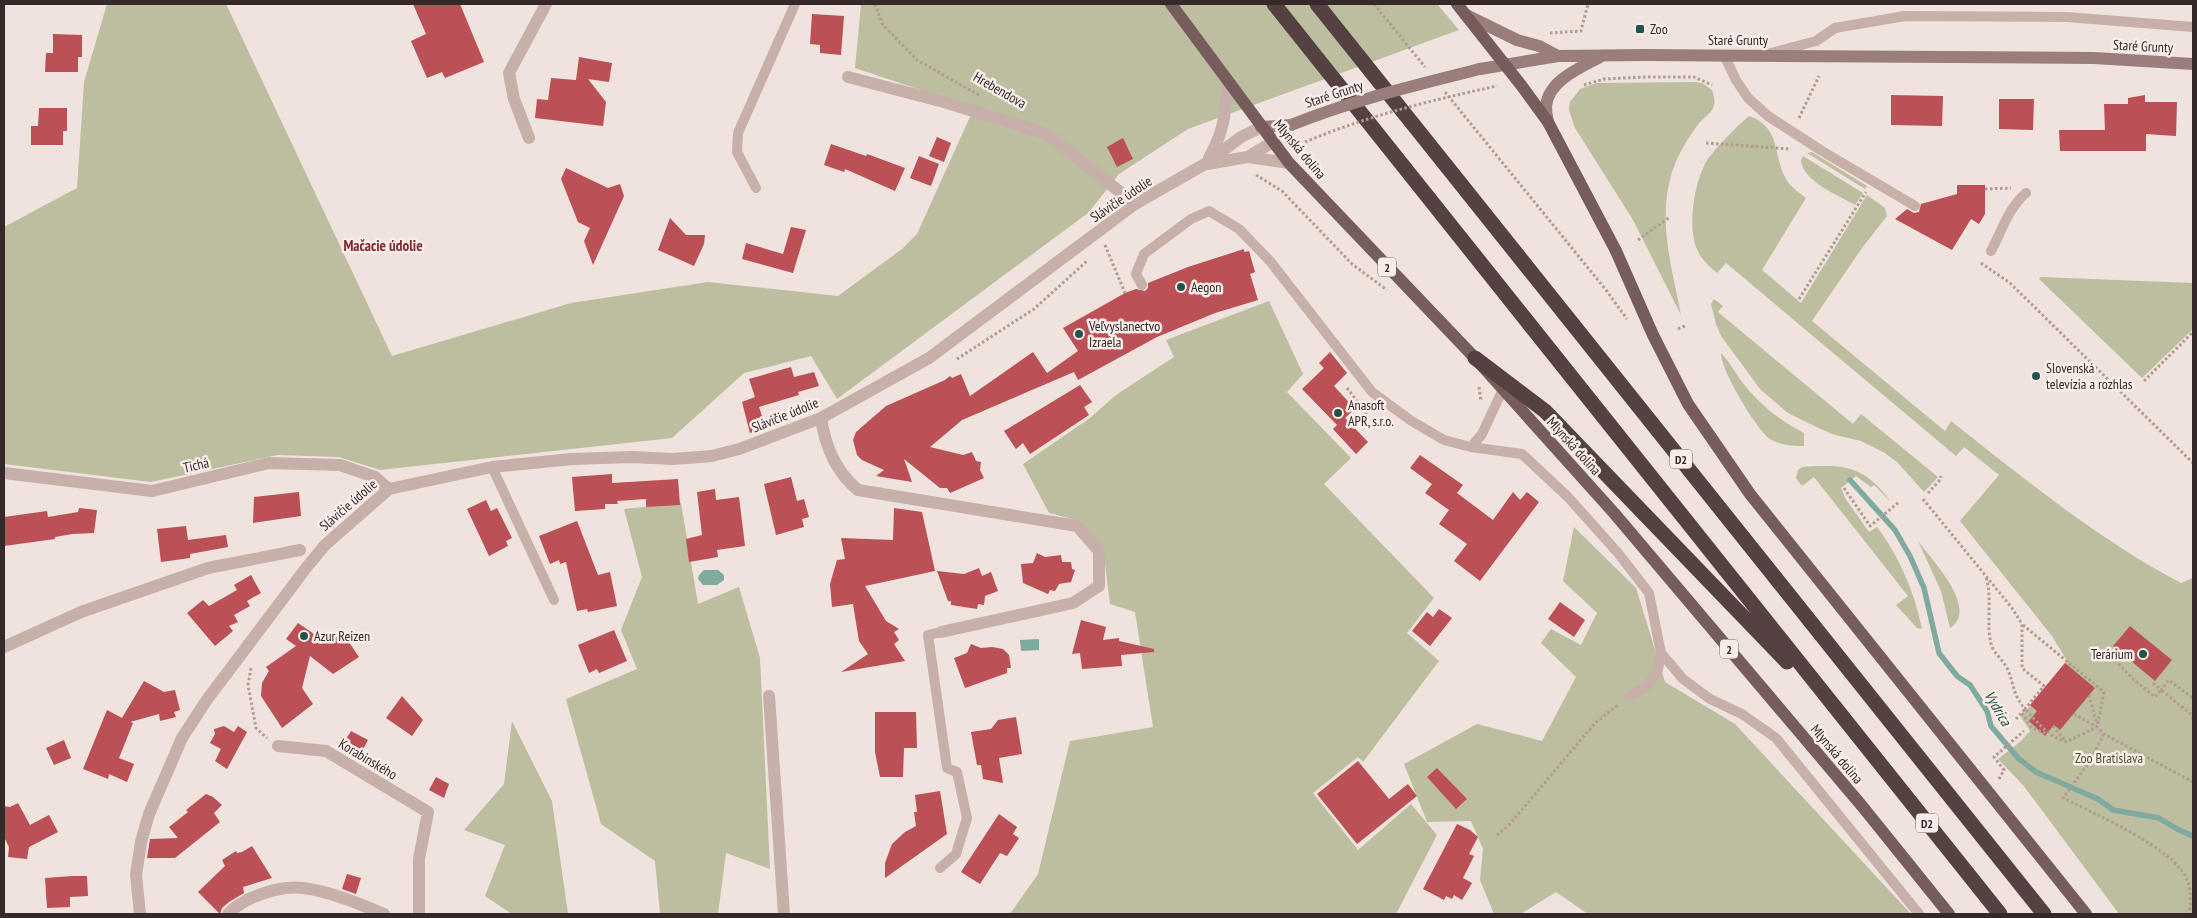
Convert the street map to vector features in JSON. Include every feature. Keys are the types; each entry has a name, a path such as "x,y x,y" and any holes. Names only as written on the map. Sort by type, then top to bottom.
{"highway":[{"name":"D2","path":"1274,4 2000,914"},
{"name":"D2","path":"1317,4 2044,914"},
{"path":"1475,358 1545,411 1854,732"}],"main road":[{"name":"Mlynská dolina","path":"1170,4 1289,163 1475,358 1639,543 1862,806 1949,914"},
{"path":"1457,4 1548,122 1616,251 1653,336 1688,404 1750,494 2086,914"}],"street":[{"path":"529,138 514,99 509,73 546,4"},
{"path":"1466,15 1517,40 1539,46 1558,56"},
{"path":"1548,122 1546,106 1555,87 1569,73 1603,55"},
{"name":"Staré Grunty","path":"1261,127 1291,124 1328,110 1369,98 1480,69 1558,56 1762,55 2094,58 2193,64"},
{"path":"848,77 944,102 1047,134 1121,195 1135,204"},
{"name":"Slávičie údolie","path":"1205,164 1220,139 1224,122 1228,82"},
{"name":"Staré Grunty","path":"1273,142 1291,124"},
{"name":"Slávičie údolie","path":"255,635 325,545 389,489 492,467 572,459 632,457 673,459 712,456 739,449 821,418 929,358 1135,204 1205,164 1241,137 1261,127"},
{"name":"Slávičie údolie","path":"1205,164 1248,156 1273,142"},
{"name":"Slávičie údolie","path":"1248,156 1289,163"},
{"path":"821,418 830,454 847,481 858,490 1077,526 1099,550 1099,586 1073,603 941,632"},
{"name":"Tichá","path":"4,472 152,491 269,463 340,465 375,477 389,489"},
{"path":"4,647 81,612 208,568 300,550"},
{"path":"140,914 136,875 141,842 149,814 165,775 182,738 206,701 255,635"},
{"path":"768,696 784,914"},
{"name":"Korabinského","path":"278,746 326,751 428,812 419,859 419,914"},
{"path":"228,914 235,907 261,893 302,888 354,902 384,914"}],"lane":[{"path":"756,188 737,152 738,133 795,4"},
{"path":"1762,55 1816,41 1835,28 1904,16 2067,17 2193,27"},
{"path":"1724,55 1736,80 1748,98 1768,116 1914,206"},
{"path":"1991,251 2016,201 2026,193"},
{"path":"1142,285 1136,274 1144,254 1191,219 1209,211 1240,229 1270,262 1372,392 1410,420 1444,440 1471,447 1522,454 1568,496 1618,553 1649,593 1661,653 1658,670 1647,687 1629,696"},
{"path":"1471,447 1482,434 1503,389"},
{"path":"492,467 554,600"},
{"path":"940,868 956,854 967,818 956,772 947,768 928,635 941,632"},
{"path":"1661,653 1684,679 1710,700 1742,714 1776,738 1919,914"}],"path":[{"name":"Hrebendova","path":"875,4 883,25 917,60 981,96"},
{"path":"1374,4 1430,74"},
{"path":"1548,33 1581,31 1588,4"},
{"path":"1799,118 1819,76"},
{"path":"1579,87 1604,79 1646,77 1694,77 1712,85"},
{"path":"1304,142 1341,126 1418,103 1497,86"},
{"path":"1443,89 1606,290 1631,326"},
{"path":"1706,143 1733,146 1786,147"},
{"path":"1265,179 1282,191 1352,264 1389,292"},
{"path":"1985,189 2017,188 2026,193"},
{"path":"1799,299 1866,192"},
{"path":"1638,240 1670,217"},
{"path":"1105,245 1125,293"},
{"path":"1981,263 2010,283 2193,463"},
{"path":"1678,329 1687,325"},
{"path":"2144,381 2193,332"},
{"path":"1473,379 1479,386 1482,406"},
{"path":"1347,388 1368,415"},
{"path":"1928,493 1940,480 1941,476"},
{"path":"1844,488 1870,526 1899,502"},
{"path":"1923,499 1986,576 2022,624 2104,692 2097,727"},
{"path":"1986,576 1990,590 1990,628 1993,647 2008,668 2016,699 2033,721 2054,738"},
{"path":"2016,719 2044,686 2022,668 2022,624"},
{"path":"255,635 248,685 256,728 278,746"},
{"path":"2108,653 2132,678 2155,697 2169,680 2193,698"},
{"path":"2153,683 2192,715 2193,720"},
{"path":"2089,695 2097,727"},
{"path":"1497,835 1509,825 1595,723 1629,696"},
{"path":"2022,713 2032,728 2066,742 2097,727"},
{"path":"2074,714 2097,727 2104,734 2193,782"},
{"path":"2053,726 2066,742"},
{"path":"1999,780 2004,770 1994,757 2024,731"},
{"path":"2104,734 2076,782 2063,798 2116,825 2173,860 2187,880 2191,907 2189,914"}],"green space":[{"path":"107,4 226,4 392,356 571,303 708,282 838,296 902,249 917,234 974,108 855,68 861,4 1437,4 1459,30 1188,129 1119,174 1088,213 837,399 811,356 744,373 672,438 380,470 339,457 278,455 151,482 4,464 4,227 77,188 84,82"},
{"path":"1597,83 1702,83 1712,90 1714,106 1692,133 1677,159 1672,172 1666,208 1667,244 1681,315 1633,220 1575,128 1569,110 1570,102 1580,89"},
{"name":"Zoo Bratislava","path":"1749,116 1767,127 1775,143 1786,179 1792,187 1806,198 1762,270 1801,303 1867,195 1885,208 1887,216 1862,248 1812,321 1945,431 1951,421 2062,507 2120,547 2181,583 2193,578 2193,914 2119,914 2023,785 1998,759 2021,741 2030,731 2021,717 2067,661 2052,636 1960,521 1999,475 1964,447 1956,456 1726,263 1717,273 1699,253 1695,244 1692,221 1695,196 1701,173 1713,153"},
{"path":"1812,152 1867,186 1865,189 1807,153"},
{"path":"1803,156 1863,193 1855,205 1815,182 1803,169 1801,161"},
{"path":"2041,277 2193,283 2193,329 2142,378 2039,279"},
{"path":"1714,299 1723,306 1718,312 1853,424 1861,414 1938,477 1924,492 1897,462 1885,453 1861,441 1832,434 1788,413 1760,389 1721,336 1711,304"},
{"path":"1269,301 1303,374 1287,392 1351,458 1324,484 1434,598 1407,633 1439,661 1363,762 1358,757 1313,793 1358,850 1411,804 1437,835 1396,914 1010,914 1038,874 1070,741 1153,727 1135,612 1110,604 1103,548 1080,521 1049,513 1023,464 1090,418 1116,395 1174,357 1166,340"},
{"path":"1721,353 1748,390 1762,404 1786,423 1804,433 1804,446 1778,443 1764,433 1732,384 1722,361"},
{"path":"1831,466 1853,470 1863,474 1872,481 1891,502 1874,485 1871,487 1856,476 1841,488 1845,498 1869,532 1877,527 1892,550 1905,575 1922,629 1917,628 1896,605 1908,596 1814,477 1802,486 1796,478 1798,470 1802,467"},
{"path":"681,503 698,604 739,587 760,658 770,869 726,853 718,914 660,914 655,861 601,824 566,699 637,669 621,630 642,577 624,509"},
{"path":"1574,527 1636,588 1665,682 1735,724 1911,914 1588,914 1556,892 1521,914 1494,914 1480,880 1483,849 1471,821 1427,822 1404,764 1477,724 1542,741 1576,677 1541,643 1551,629 1581,645 1597,613 1563,581"},
{"path":"1918,541 1942,571 1956,597 1959,609 1958,620 1950,628 1941,591"},
{"path":"512,721 552,801 568,914 512,914 485,896 505,845 464,830 504,784"}],"water":[{"path":"704,570 718,570 724,575 724,580 717,585 703,585 698,579"},
{"path":"1039,639 1039,650 1021,651 1020,640"}],"building":[{"path":"413,4 460,4 484,62 445,78 442,72 427,78 411,41 426,34"},
{"path":"812,14 844,16 841,55 820,53 820,45 810,44"},
{"path":"53,34 82,35 82,57 78,57 78,72 45,72 46,53 53,53"},
{"path":"579,57 612,63 609,82 588,79 606,102 603,126 535,118 537,99 548,100 551,78 576,80"},
{"path":"1891,95 1943,96 1942,126 1891,125"},
{"path":"2145,95 2145,102 2177,102 2176,136 2146,134 2146,151 2060,151 2059,130 2105,130 2104,104 2128,104 2128,98"},
{"path":"1999,99 2034,99 2033,130 1999,129"},
{"path":"39,108 67,108 67,131 63,131 63,145 31,145 31,126 38,126"},
{"path":"937,137 951,143 944,162 929,156"},
{"path":"1123,138 1133,159 1117,167 1107,147"},
{"path":"831,144 866,156 867,154 905,168 895,191 845,169 844,172 824,165"},
{"path":"919,156 939,164 931,186 910,178"},
{"path":"566,168 608,188 620,184 624,196 593,265 584,241 590,228 578,222 561,179"},
{"path":"1957,185 1985,185 1985,214 1979,224 1971,219 1952,250 1895,219 1907,209 1914,213 1919,212 1921,204 1957,194"},
{"path":"670,218 686,235 705,235 704,244 694,266 658,250"},
{"path":"791,227 806,230 793,273 742,259 746,243 783,254"},
{"path":"1244,249 1244,252 1249,251 1255,272 1250,274 1258,300 1215,313 1157,337 1078,380 1074,372 962,420 930,447 963,455 972,452 976,461 981,462 980,470 984,478 950,493 947,488 940,488 904,459 912,482 876,476 884,470 862,460 857,455 853,440 856,432 886,406 950,376 952,378 961,374 970,396 1033,352 1047,373 1078,351 1063,328 1125,293 1136,289 1145,291 1148,288 1148,283 1188,267"},
{"name":"Anasoft APR, s.r.o.","path":"1330,352 1347,373 1334,386 1355,409 1345,418 1368,442 1356,454 1333,429 1337,425 1302,389 1324,368 1319,363"},
{"path":"791,367 794,377 814,372 819,386 798,392 799,395 759,407 766,428 750,433 742,402 755,397 749,379"},
{"path":"1080,385 1092,402 1084,407 1089,415 1030,454 1023,443 1016,449 1004,431"},
{"path":"1420,455 1463,485 1457,493 1493,520 1513,492 1520,500 1527,492 1539,502 1480,581 1454,561 1467,544 1439,524 1449,510 1425,493 1432,484 1410,468"},
{"path":"612,474 612,483 678,479 680,505 646,507 646,499 617,501 618,504 605,504 605,509 575,511 572,477"},
{"path":"791,477 797,501 804,499 809,517 802,519 804,527 776,535 764,484"},
{"path":"715,489 716,500 739,497 745,546 717,550 718,557 689,562 686,539 702,535 697,492"},
{"path":"299,492 301,516 253,523 254,497"},
{"path":"486,500 491,511 497,508 512,538 506,541 508,546 489,556 467,509"},
{"path":"79,508 97,510 94,533 72,534 55,537 55,539 4,546 4,517 47,511 48,517 78,512"},
{"path":"894,508 922,512 935,571 865,586 886,621 899,629 894,632 899,640 894,644 905,661 841,672 868,654 859,641 853,604 832,607 830,584 837,560 845,559 841,538 893,540"},
{"path":"577,521 598,575 610,572 617,606 588,612 587,609 577,611 566,562 560,564 559,560 550,564 539,536"},
{"path":"186,526 188,540 226,535 228,547 190,554 190,558 161,562 157,529"},
{"path":"1037,553 1045,557 1061,555 1062,562 1071,562 1072,569 1075,570 1071,582 1059,584 1055,591 1050,590 1048,594 1023,583 1021,564 1033,563"},
{"path":"979,568 982,576 991,572 998,591 985,596 984,605 978,604 977,609 951,605 951,601 948,601 937,571 964,574"},
{"path":"251,575 261,593 247,601 250,606 234,615 238,622 229,626 233,631 215,646 187,613 203,600 209,606 237,590 234,585"},
{"path":"1560,602 1585,620 1574,637 1548,619"},
{"path":"1439,609 1452,618 1430,646 1412,631 1427,612 1433,617"},
{"path":"1081,620 1106,627 1103,640 1119,638 1119,641 1154,649 1154,652 1121,655 1122,666 1082,669 1080,653 1072,654"},
{"path":"298,623 315,633 326,643 342,632 359,657 333,674 310,656 302,688 313,704 282,728 261,696 262,683 269,671 266,667 296,646 286,639"},
{"name":"Terárium","path":"2130,626 2172,660 2155,681 2113,646"},
{"path":"614,630 627,661 599,673 597,669 589,673 578,645"},
{"path":"971,644 981,648 1003,649 1009,655 1011,668 1007,668 1007,673 965,688 954,658 967,653"},
{"path":"2065,663 2095,688 2060,730 2054,725 2045,736 2029,721 2037,711 2030,705"},
{"path":"144,681 164,692 175,690 180,710 174,712 176,717 160,721 159,714 130,722 133,723 119,758 134,764 127,782 109,774 108,779 83,769 107,710 122,718"},
{"path":"402,696 423,720 412,736 386,718"},
{"path":"875,712 916,712 917,748 904,748 903,777 880,777 875,752"},
{"path":"1016,717 1022,754 999,758 1003,783 983,779 981,765 977,765 971,732 991,729 998,720"},
{"path":"224,726 234,732 238,726 247,732 227,769 215,761 221,749 210,743 215,734 214,729"},
{"path":"351,731 368,740 360,755 342,746"},
{"path":"64,740 71,758 54,765 46,748"},
{"path":"1358,761 1389,799 1408,784 1417,796 1357,844 1317,794"},
{"path":"1437,768 1467,799 1456,809 1427,777"},
{"path":"436,777 449,784 444,798 429,790"},
{"path":"940,791 947,834 885,878 885,863 892,844 905,832 916,826 914,812 917,812 915,795"},
{"path":"206,794 222,805 214,813 220,822 175,858 147,858 150,839 178,838 169,827"},
{"path":"18,803 30,825 49,815 58,832 29,847 27,859 8,857 9,847 4,837 4,806 10,807"},
{"path":"999,814 1017,827 1013,834 1019,838 1007,856 1000,853 980,884 961,872"},
{"path":"1457,824 1470,830 1478,837 1469,854 1474,856 1463,878 1472,883 1462,900 1454,895 1452,899 1446,896 1444,900 1423,889"},
{"path":"252,846 272,878 243,887 244,893 222,908 220,914 198,892 225,866 222,860 236,851 237,853 242,852"},
{"path":"347,874 361,878 356,894 342,889"},
{"path":"87,876 88,896 70,897 70,907 47,908 45,878"}],"waterway":[{"name":"Vydrica","path":"1850,480 1895,530 1910,556 1924,588 1939,653 1957,676 1970,685 1987,711 1991,726 2018,758 2036,772 2098,799 2113,810 2159,818 2193,836"}],"place":[{"name":"Zoo","path":"1640,29"},
{"name":"Aegon","path":"1181,287"},
{"name":"Veľvyslanectvo Izraela","path":"1079,334"},
{"name":"Slovenská televízia a rozhlas","path":"2036,376"},
{"name":"Anasoft APR, s.r.o.","path":"1338,413"},
{"name":"Azur Reizen","path":"304,636"},
{"name":"Terárium","path":"2143,654"}],"district":[{"name":"Mačacie údolie","path":"383,245"}]}
